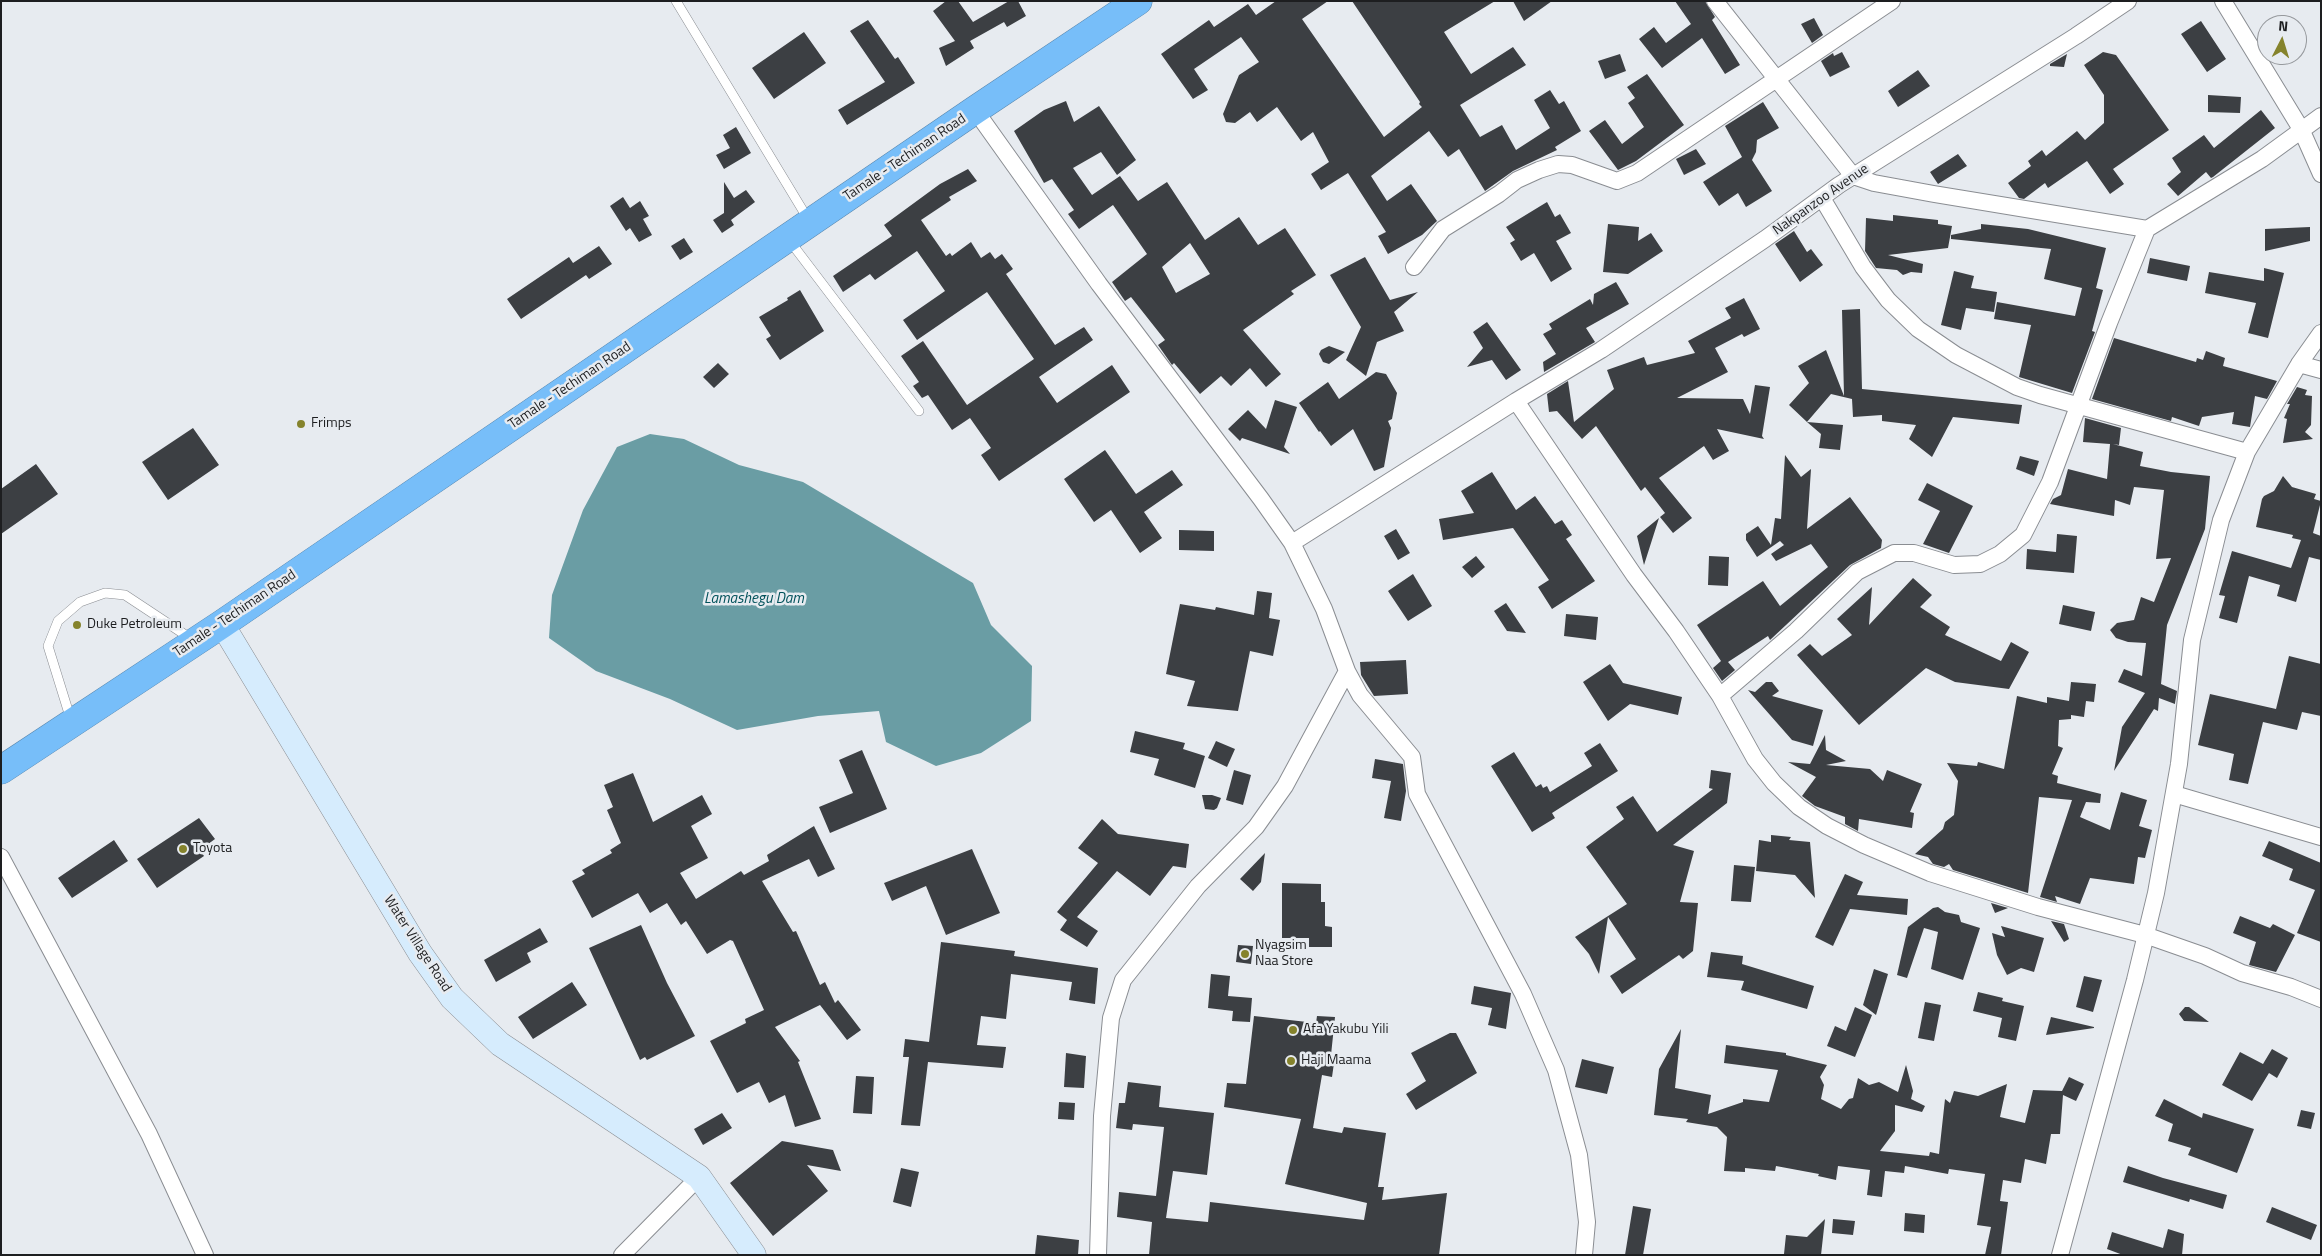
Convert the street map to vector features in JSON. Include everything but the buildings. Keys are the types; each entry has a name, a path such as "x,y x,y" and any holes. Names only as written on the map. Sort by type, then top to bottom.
{"highway":[{"name":"Tamale - Techiman Road","path":"1,770 222,624 810,222 1138,1"}],"street":[{"path":"1715,1 1853,176 1874,183 1934,194 2147,229"},
{"path":"1414,267 1442,229 1518,180 1558,164 1572,165 1617,181 1627,178 1892,1"},
{"name":"Nakpanzoo Avenue","path":"1292,543 1516,401 1601,350 1765,239 1853,176 2076,36 2128,1"},
{"path":"2224,1 2301,129 2321,174"},
{"path":"975,110 1099,284 1292,543 1324,609 1347,671 1360,695 1412,757 1417,794 1523,994 1556,1070 1579,1155 1587,1222 1584,1255"},
{"path":"1720,696 1796,631 1857,572 1894,553 1914,552 1954,565 1980,564 2000,554 2023,535 2050,482 2147,229 2262,159 2321,116"},
{"path":"1822,198 1863,266 1888,300 1918,329 1956,355 2009,384 2078,406 2247,452"},
{"path":"2060,1255 2135,980 2156,893 2174,794 2192,640 2221,520 2247,452 2299,364 2321,333"},
{"path":"2299,364 2321,370"},
{"path":"1516,401 1634,575 1676,631 1720,696 1755,759 1774,782 1799,807 1827,826 1880,852 1974,889 2145,935 2205,956 2242,974 2291,987 2321,999"},
{"name":"Water Village Road","path":"222,624 420,953 452,998 500,1044 699,1177 754,1255"},
{"path":"1098,1255 1102,1116 1110,1028 1111,1018 1123,980 1198,886 1256,827 1285,786 1347,671"},
{"path":"2174,794 2321,837"},
{"path":"1,856 149,1134 205,1255"},
{"path":"622,1255 699,1177"}],"lane":[{"path":"676,1 810,222"},
{"path":"787,238 919,411"},
{"path":"72,723 48,646 58,621 80,602 105,593 124,595 195,642"}],"water":[{"name":"Lamashegu Dam","path":"650,434 684,439 739,465 803,482 973,583 991,625 1032,666 1031,721 981,753 936,766 886,742 879,711 818,716 737,730 670,699 596,671 549,638 552,595 583,510 617,447"}],"place":[{"name":"Frimps","path":"301,424"},
{"name":"Duke Petroleum","path":"77,625"},
{"name":"Toyota","path":"183,849"},
{"name":"Nyagsim Naa Store","path":"1245,954"},
{"name":"Afa Yakubu Yili","path":"1293,1030"},
{"name":"Haji Maama","path":"1291,1061"}]}
